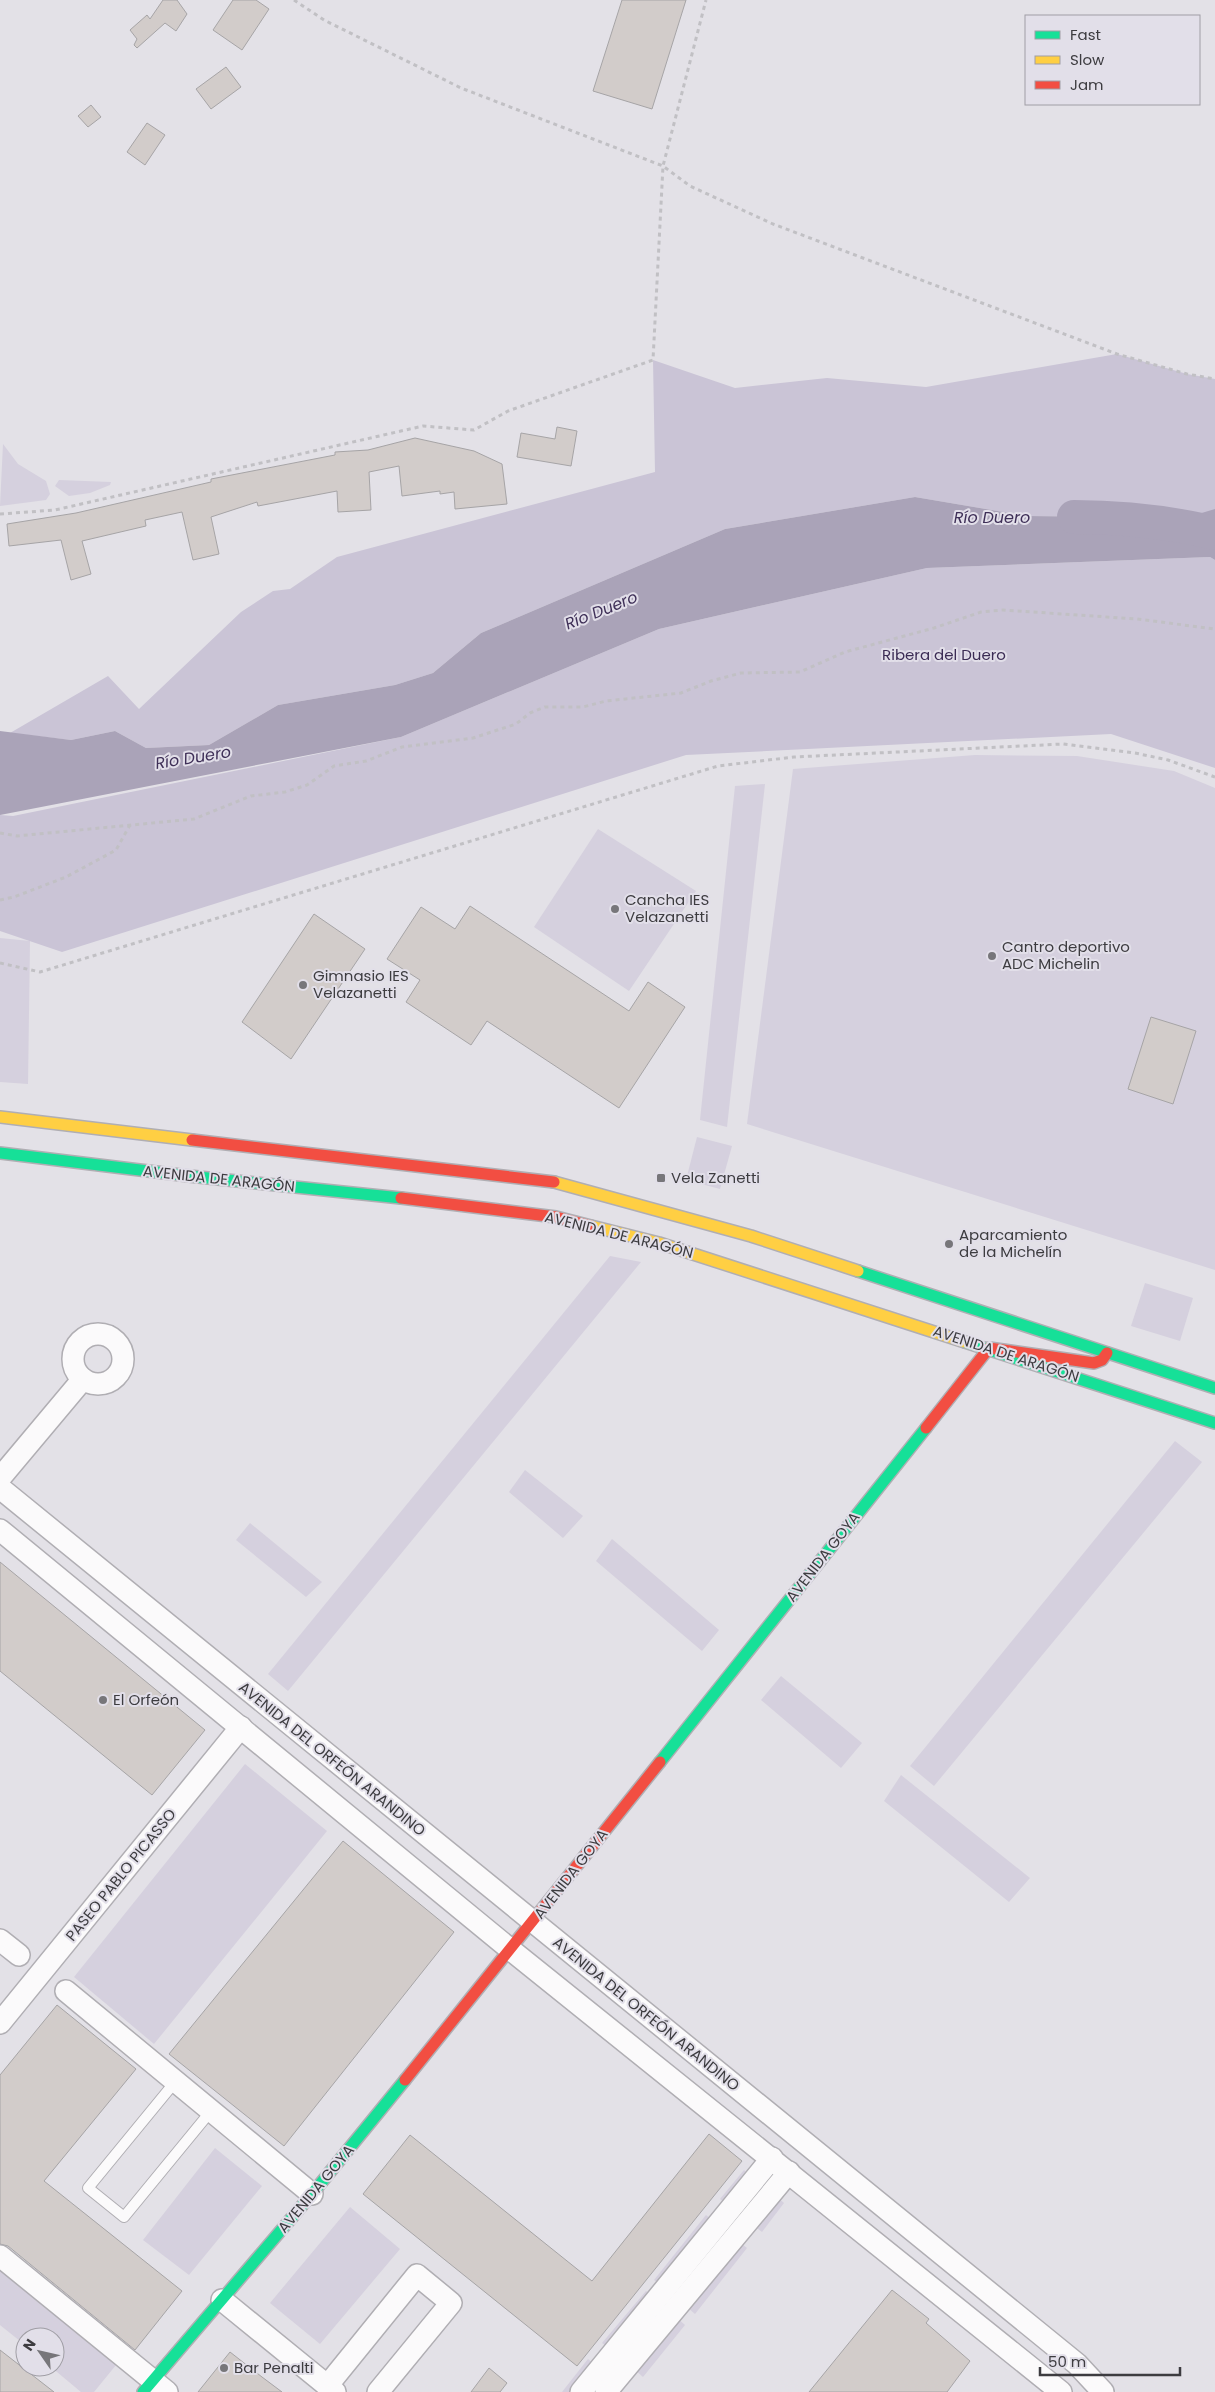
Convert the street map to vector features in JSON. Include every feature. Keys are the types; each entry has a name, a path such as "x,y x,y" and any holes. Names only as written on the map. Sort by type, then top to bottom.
{"main road":[{"path":"0,1117 560,1183 751,1236 1215,1388"},
{"name":"AVENIDA DE ARAGÓN","path":"0,1152 189,1176 429,1201 556,1217 659,1243 989,1348 1215,1423"},
{"path":"989,1348 1094,1363 1102,1360 1107,1353"},
{"name":"AVENIDA GOYA","path":"154,2388 222,2300 312,2194 533,1923 989,1348"}],"street":[{"path":"0,1478 83,1379"},
{"name":"AVENIDA DEL ORFEÓN ARANDINO","path":"0,1488 1078,2364 1103,2392"},
{"path":"0,1530 511,1950 1061,2392"},
{"name":"PASEO PABLO PICASSO","path":"0,2023 241,1727"},
{"path":"0,1940 18,1956"},
{"path":"66,1991 312,2194"},
{"path":"581,2392 613,2368 669,2300 725,2216 772,2158"},
{"path":"669,2300 742,2229 789,2172"},
{"path":"725,2216 742,2229"},
{"path":"0,2256 154,2388"},
{"path":"222,2300 331,2389 417,2275 451,2303 378,2392"},
{"path":"606,2392 613,2368"}],"lane":[{"path":"175,2082 88,2188 124,2218 211,2111"}],"path":[{"path":"294,0 324,20 461,88 663,166 690,186 773,224 1117,354 1187,374 1215,378"},
{"path":"0,514 54,510 423,426 474,430 508,411 653,360 663,166 706,0"},
{"path":"0,833 17,836 194,819 251,796 285,792 307,785 334,766 366,761 402,747 473,738 516,724 530,713 545,707 583,707 606,701 681,693 711,681 741,673 800,672 845,652 934,628 981,612 1003,610 1137,619 1215,630"},
{"path":"0,963 40,972 718,766 794,757 1063,744 1135,753 1168,760 1215,777"},
{"path":"0,900 14,897 66,877 116,850 130,824"}],"shaded area":[{"path":"3,444 18,464 46,481 50,494 46,500 0,506"},
{"path":"59,480 111,482 110,485 90,493 69,496 55,486"},
{"name":"Cantro deportivo ADC Michelin","path":"975,755 1077,756 1174,771 1215,788 1215,1270 747,1124 793,769"},
{"path":"765,784 727,1127 700,1120 735,786"},
{"name":"Cancha IES Velazanetti","path":"598,829 696,891 629,991 534,927"},
{"path":"0,938 30,941 28,1084 0,1082"},
{"path":"697,1137 732,1146 720,1189 686,1180"},
{"path":"610,1256 641,1262 288,1691 268,1674"},
{"path":"1145,1283 1193,1298 1180,1341 1131,1326"},
{"path":"1175,1441 1202,1462 934,1786 910,1766"},
{"path":"525,1470 583,1516 563,1538 509,1492"},
{"path":"250,1523 322,1582 306,1597 236,1540"},
{"path":"612,1539 719,1630 702,1651 596,1561"},
{"path":"781,1676 862,1743 841,1768 761,1700"},
{"path":"245,1764 327,1831 154,2044 74,1977"},
{"path":"901,1775 1030,1878 1009,1902 884,1801"},
{"path":"215,2148 262,2186 189,2275 143,2240"},
{"path":"744,2170 750,2176 727,2204 720,2199"},
{"path":"776,2196 784,2203 762,2232 753,2225"},
{"path":"350,2207 400,2249 320,2344 270,2303"},
{"path":"706,2215 713,2221 661,2285 654,2280"},
{"path":"739,2242 747,2248 695,2314 687,2307"},
{"path":"0,2268 116,2365 94,2392 81,2392 63,2377 65,2377 65,2327 15,2327 15,2337 0,2325"},
{"path":"646,2291 652,2296 609,2348 602,2343"},
{"path":"677,2318 685,2325 643,2377 634,2369"},
{"path":"588,2359 595,2365 573,2392 562,2392"}],"green space":[{"path":"1117,354 1187,374 1215,379 1215,510 1177,524 1120,517 1027,516 915,497 725,529 481,633 433,673 395,685 278,705 209,745 146,748 115,731 71,740 10,733 108,676 139,709 241,612 273,591 290,589 337,557 655,472 653,360 735,388 827,378 926,387"},
{"name":"Ribera del Duero","path":"1210,557 1215,560 1215,768 1111,734 686,755 62,952 0,931 0,815 13,816 401,737 659,629 927,568"}],"water":[{"path":"915,497 1027,516 1120,517 1168,523 1215,509 1215,560 1210,557 927,568 659,629 401,737 0,815 0,731 71,740 115,731 146,748 209,745 278,705 395,685 433,673 481,633 725,529"}],"building":[{"path":"163,0 177,0 187,14 176,31 165,23 137,48 134,45 137,39 130,30 147,15 150,19"},
{"path":"233,0 256,0 269,9 242,50 213,30"},
{"path":"622,0 686,0 652,109 593,91"},
{"path":"226,67 241,87 211,109 196,89"},
{"path":"91,105 101,117 88,127 78,116"},
{"path":"147,123 165,135 145,165 127,152"},
{"path":"557,427 577,431 571,466 517,457 521,433 555,439"},
{"path":"415,438 474,451 502,464 507,504 455,509 454,492 440,494 440,491 402,496 399,466 369,472 371,510 338,512 337,491 258,506 257,502 211,517 219,554 193,560 182,512 145,520 146,526 82,541 91,574 71,580 61,540 9,546 7,524 76,513 211,482 211,479 335,455 335,452 368,450"},
{"path":"470,906 629,1011 648,982 685,1007 619,1108 487,1021 471,1045 406,1002 420,980 387,959 421,907 455,929"},
{"name":"Gimnasio IES Velazanetti","path":"314,914 365,949 291,1059 242,1022"},
{"path":"1151,1017 1196,1031 1173,1104 1128,1089"},
{"name":"El Orfeón","path":"0,1562 205,1730 152,1795 0,1671"},
{"path":"343,1841 454,1932 284,2146 169,2054"},
{"path":"57,2005 136,2069 44,2181 182,2291 135,2350 8,2246 0,2244 0,2075"},
{"path":"709,2134 742,2161 577,2366 363,2194 410,2135 592,2281"},
{"path":"892,2290 929,2319 926,2323 970,2361 947,2392 809,2392"},
{"path":"0,2350 15,2362 15,2377 35,2377 54,2392 0,2392"},
{"path":"230,2352 262,2377 282,2392 198,2392"},
{"path":"489,2368 507,2383 500,2392 471,2392"}],"waterway":[{"name":"Río Duero","path":"1074,517 1145,521 1215,533"}],"traffic: fast":[{"path":"0,1153 189,1176 401,1198"},
{"path":"858,1271 1215,1388"},
{"path":"965,1342 1215,1423"},
{"path":"660,1762 926,1428"},
{"path":"143,2392 312,2194 405,2080"}],"traffic: slow":[{"path":"0,1117 192,1140"},
{"path":"554,1182 751,1236 858,1271"},
{"path":"591,1226 659,1243 965,1342"}],"traffic: jam":[{"path":"192,1140 554,1182"},
{"path":"401,1198 556,1217 591,1226"},
{"path":"926,1428 989,1348 1094,1363 1102,1360 1107,1353"},
{"path":"405,2080 660,1762"}],"place":[{"name":"Cancha IES Velazanetti","path":"615,909"},
{"name":"Cantro deportivo ADC Michelin","path":"992,956"},
{"name":"Gimnasio IES Velazanetti","path":"303,985"},
{"name":"Vela Zanetti","path":"661,1178"},
{"name":"Aparcamiento de la Michelín","path":"949,1244"},
{"name":"El Orfeón","path":"103,1700"},
{"name":"Bar Penalti","path":"224,2368"}]}
